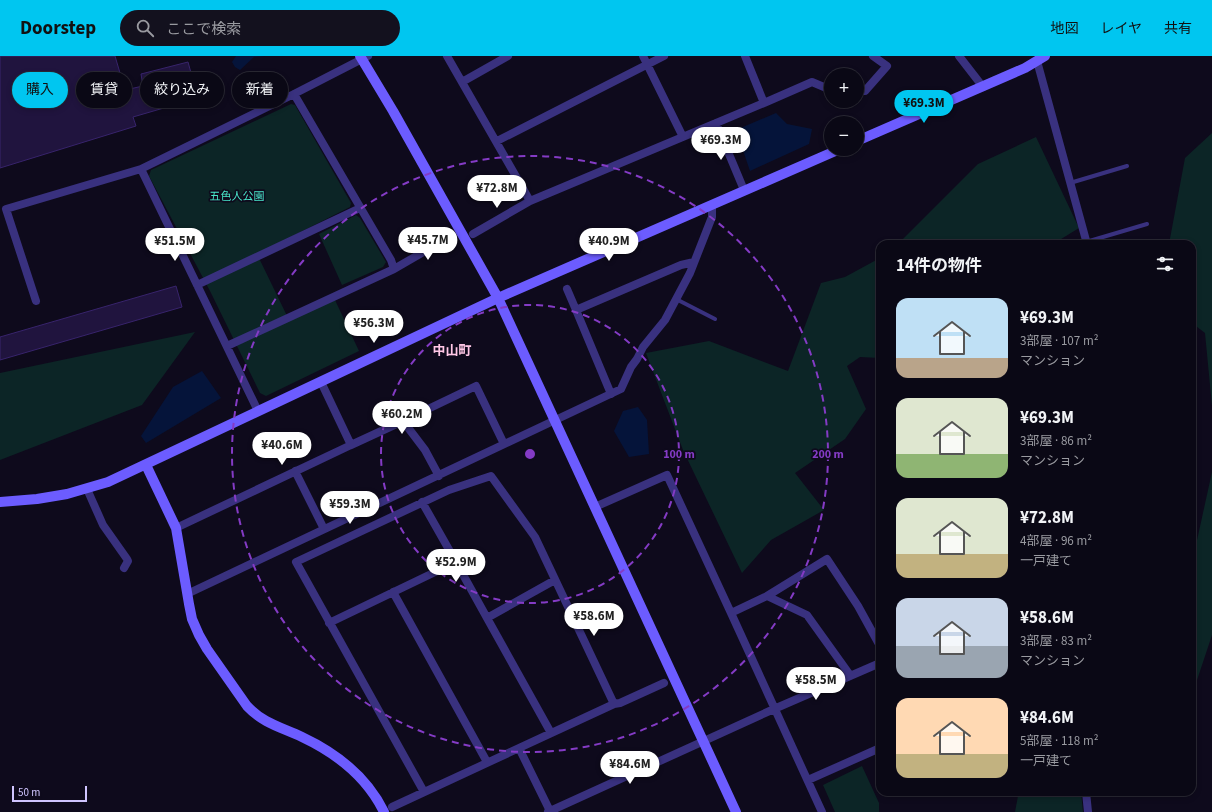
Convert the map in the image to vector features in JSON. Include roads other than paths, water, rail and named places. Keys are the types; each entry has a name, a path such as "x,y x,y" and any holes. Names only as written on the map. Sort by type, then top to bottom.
{"street":[{"path":"447,56 530,201"},
{"path":"462,82 508,56"},
{"path":"643,56 683,137"},
{"path":"497,141 664,56"},
{"path":"745,56 764,102"},
{"path":"864,91 887,66 873,56"},
{"path":"959,56 983,87"},
{"path":"36,301 6,209 141,169 294,94 363,57 498,298 736,812"},
{"path":"864,138 983,87 1041,59 1085,240"},
{"path":"473,234 530,201 764,102 812,82 824,87"},
{"path":"294,94 391,260 394,269"},
{"path":"716,123 744,190"},
{"path":"0,502 37,499 67,494 108,482 498,298 824,156"},
{"path":"141,169 258,410"},
{"path":"187,594 621,389 631,367 643,347 665,320 676,299 694,262 712,217 712,205"},
{"path":"197,285 360,208"},
{"path":"227,346 394,269 451,236"},
{"path":"576,310 681,265 694,262"},
{"path":"567,289 611,394"},
{"path":"321,382 351,445"},
{"path":"176,528 476,386 504,444"},
{"path":"403,421 425,450 439,476"},
{"path":"146,464 176,528 180,543 192,619 207,649 251,710 263,720 316,744 340,759 351,768 388,810 487,762 614,704 620,703 664,683"},
{"path":"295,471 324,529"},
{"path":"595,507 667,475 822,812"},
{"path":"424,792 296,562 422,502 449,490 491,476 535,537 614,704"},
{"path":"87,489 103,525 127,558 128,561 124,568"},
{"path":"422,502 551,733"},
{"path":"731,613 767,596 827,559 858,606 876,639"},
{"path":"329,623 456,562"},
{"path":"486,618 555,580"},
{"path":"393,592 487,762"},
{"path":"767,596 807,615 850,675"},
{"path":"519,748 549,812 702,741 876,665"},
{"path":"808,780 876,750"},
{"path":"1086,796 1088,812"}],"lane":[{"path":"1070,182 1127,166"},
{"path":"1096,240 1147,224"},
{"path":"676,299 715,319"}],"water":[{"path":"236,56 265,56 254,57 240,70 235,67 232,62"},
{"path":"776,113 787,124 812,129 809,144 750,171 736,130"},
{"path":"202,371 221,398 146,443 141,436 173,387"},
{"path":"638,407 647,420 649,454 629,457 614,431 623,411"}],"district":[{"name":"中山町","path":"452,351"}],"park label":[{"name":"五色人公園","path":"237,196"}]}
